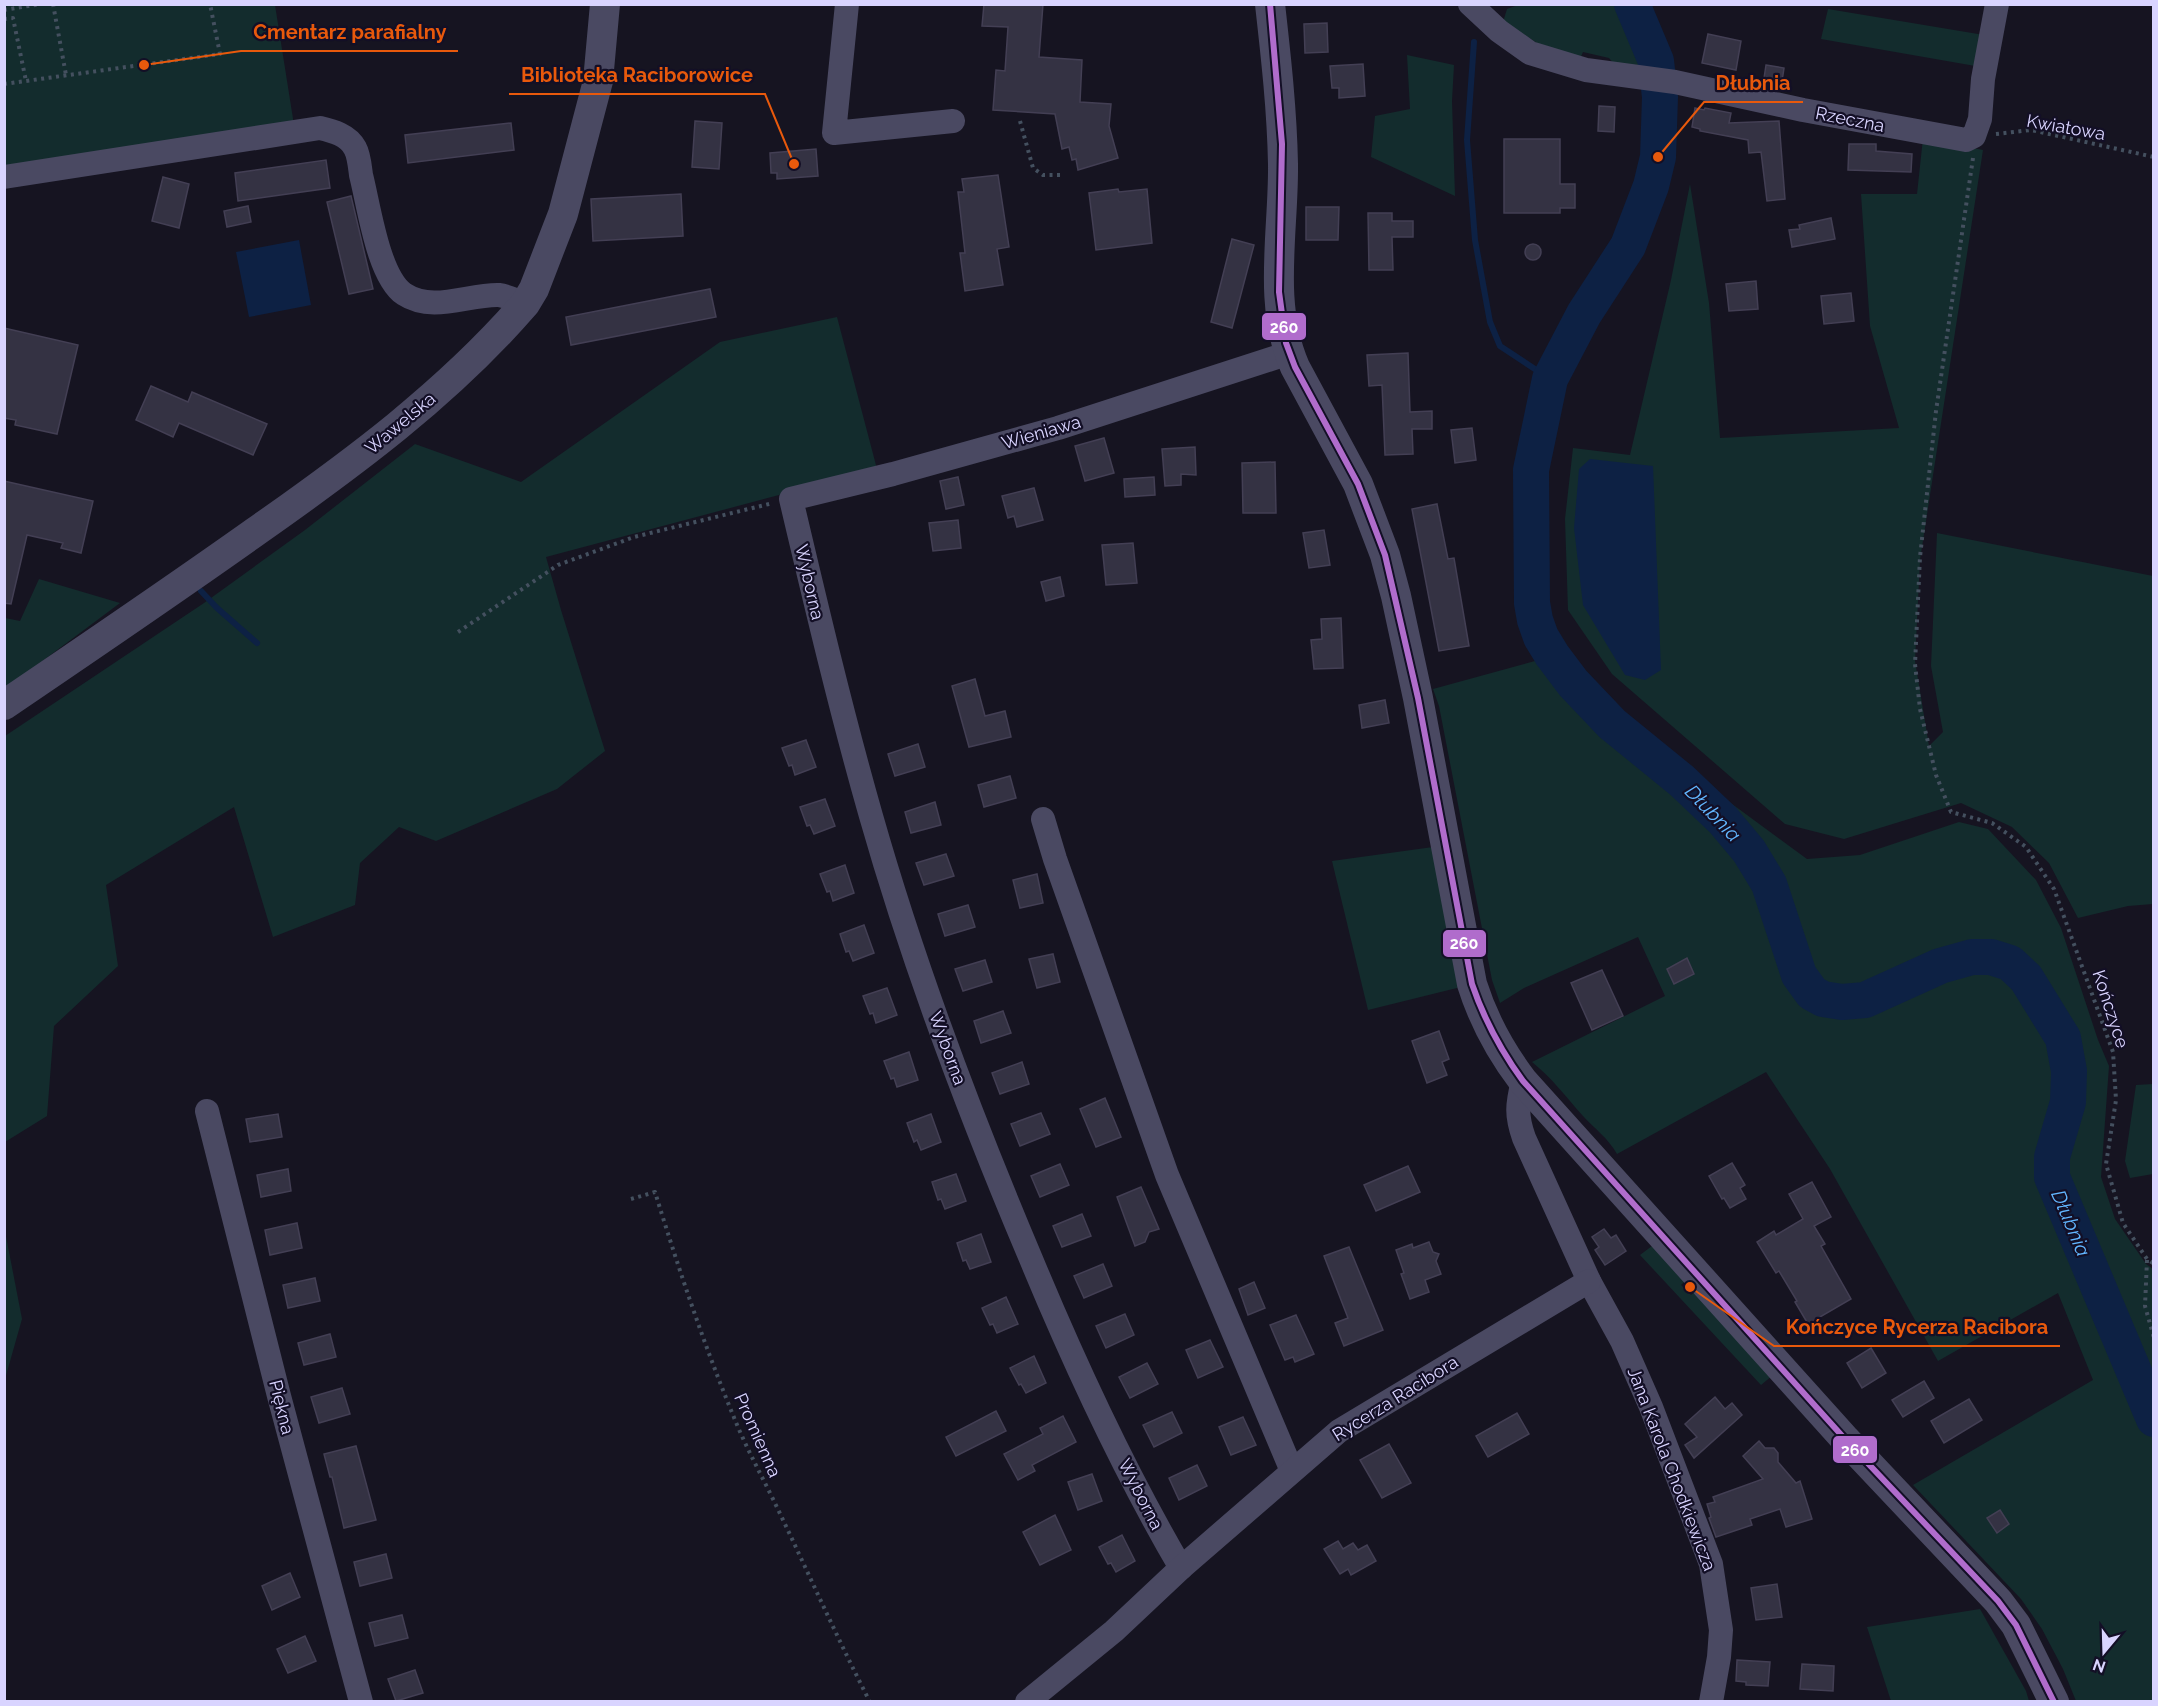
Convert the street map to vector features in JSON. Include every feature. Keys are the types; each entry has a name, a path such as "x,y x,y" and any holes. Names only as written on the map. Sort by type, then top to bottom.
{"street":[{"name":"Wawelska","path":"4,705 145,610 377,443 435,395 525,304 534,289 563,214 598,81 605,4"},
{"path":"847,4 834,133 953,121"},
{"path":"1270,4 1282,129 1280,299 1288,352 1358,484 1385,555 1418,698 1472,984 1487,1024 1523,1081 1844,1438 1998,1601 2016,1625 2054,1701"},
{"path":"1974,136 1980,119 1983,79 1997,4"},
{"name":"Rzeczna","path":"1482,7 1499,31 1530,53 1586,70 1675,82 1894,128 1966,140 1974,136"},
{"path":"4,177 320,128 340,134 355,148 382,260 395,285 402,292 426,302 446,302 500,295 525,304"},
{"name":"Wieniawa","path":"791,499 893,474 1058,428 1271,360 1288,352"},
{"name":"Wyborna","path":"791,499 820,626 872,818 951,1057 1010,1210 1074,1360 1153,1520 1181,1568"},
{"path":"1043,819 1055,859 1167,1175 1292,1471"},
{"path":"1523,1081 1516,1108 1518,1122 1590,1281"},
{"name":"Piękna","path":"207,1111 279,1396 361,1701"},
{"name":"Rycerza Racibora","path":"1027,1701 1114,1631 1181,1568 1339,1431 1590,1281"},
{"name":"Jana Karola Chodkiewicza","path":"1590,1281 1622,1341 1651,1407 1712,1564 1721,1630 1711,1701"}],"path":[{"path":"4,10 41,4"},
{"path":"53,4 66,75"},
{"path":"4,84 220,54 210,4"},
{"path":"4,19 13,18 26,81"},
{"path":"1020,121 1033,168 1043,175 1063,175"},
{"name":"Kwiatowa","path":"1974,136 2031,130 2154,157"},
{"name":"Kończyce","path":"1974,136 1970,186 1936,411 1920,557 1915,664 1920,709 1936,775 1951,812 1992,823 2026,847 2054,889 2113,1052 2116,1100 2106,1164 2123,1223 2154,1264"},
{"path":"458,633 558,565 634,537 791,499"},
{"name":"Promienna","path":"631,1199 655,1192 682,1279 737,1425 814,1590 870,1701"},
{"path":"2148,1259 2145,1306 2154,1338"}],"green space":[{"path":"5,5 275,5 294,125 5,170"},
{"path":"1518,5 1652,5 1665,72 1615,65 1609,58 1583,52 1580,59 1550,51 1503,22 1507,9"},
{"path":"1828,9 1984,35 1981,67 1821,39"},
{"path":"1407,55 1454,65 1452,101 1455,196 1371,157 1375,116 1410,109"},
{"path":"1923,138 1983,150 1920,560 1915,661 1929,746 1943,732 1931,666 1937,533 2153,576 2153,904 2128,906 2078,918 2049,863 2012,827 1961,803 1844,839 1785,824 1612,674 1568,610 1565,519 1573,448 1630,455 1671,280 1690,184 1709,303 1720,438 1899,428 1870,326 1861,194 1917,194"},
{"path":"837,317 877,469 546,557 605,751 557,789 436,841 399,827 360,863 355,905 273,937 234,807 106,885 118,966 54,1026 47,1116 5,1142 5,736 204,603 305,530 415,444 521,482 720,342"},
{"path":"39,579 120,603 5,689 5,618 20,621"},
{"path":"1535,661 1607,740 1625,717 1728,801 1807,859 1860,855 1959,822 1988,829 2036,880 2061,928 2098,1040 2109,1066 2101,1177 2115,1219 2146,1264 2153,1269 2153,1701 2076,1701 2063,1669 2042,1629 2021,1599 1913,1485 2093,1380 2058,1293 1938,1361 1830,1169 1766,1072 1617,1154 1605,1138 1532,1062 1665,996 1638,937 1524,988 1500,1003 1492,980 1439,706 1433,689"},
{"path":"1433,847 1465,986 1368,1010 1332,861"},
{"path":"2153,1084 2153,1174 2130,1178 2125,1161 2136,1085"},
{"path":"4,1226 22,1319 5,1379 4,1379"},
{"path":"1652,1246 1685,1281 1681,1285 1691,1295 1695,1292 1773,1375 1761,1385 1640,1255"},
{"path":"1980,1609 2026,1691 2029,1701 1891,1701 1867,1627"}],"water":[{"path":"299,240 311,305 249,317 236,252"},
{"path":"1590,459 1653,466 1661,670 1645,680 1625,675 1583,605 1574,528 1579,469"}],"building":[{"path":"984,4 1043,4 1039,57 1082,60 1080,102 1111,104 1109,126 1118,158 1078,170 1076,159 1072,160 1069,147 1062,149 1055,114 993,110 996,70 1005,71 1008,27 982,26"},
{"path":"1327,23 1328,52 1305,53 1304,24"},
{"path":"1708,34 1741,41 1736,70 1702,63"},
{"path":"1363,64 1365,96 1339,98 1339,88 1332,88 1330,66"},
{"path":"1766,65 1784,68 1781,88 1763,85"},
{"path":"1599,106 1615,107 1614,132 1598,131"},
{"path":"1695,108 1731,113 1729,123 1779,121 1785,199 1767,201 1761,152 1749,153 1748,140 1700,131 1692,127"},
{"path":"695,121 722,123 719,169 692,167"},
{"path":"511,123 514,150 408,163 405,135"},
{"path":"1504,139 1560,139 1560,184 1575,184 1575,208 1560,208 1560,213 1504,213"},
{"path":"1849,144 1876,144 1876,151 1912,154 1911,172 1848,170"},
{"path":"816,149 818,176 777,179 777,173 771,173 770,153"},
{"path":"326,160 330,188 238,201 235,173"},
{"path":"998,175 1009,247 997,249 1003,285 965,291 960,253 965,253 958,192 964,192 962,179"},
{"path":"163,177 189,184 179,228 152,221"},
{"path":"1118,189 1119,192 1147,189 1152,243 1096,250 1089,193"},
{"path":"681,194 683,236 593,241 591,199"},
{"path":"351,196 373,289 349,294 327,202"},
{"path":"248,206 251,222 227,227 224,211"},
{"path":"1306,207 1339,207 1338,240 1306,240"},
{"path":"1368,213 1392,213 1392,221 1413,221 1413,237 1392,237 1393,270 1369,270"},
{"path":"1831,218 1835,239 1792,247 1789,230 1800,229 1799,225"},
{"path":"1232,239 1254,245 1232,328 1211,322"},
{"path":"1530,244 1536,244 1541,252 1539,258 1530,260 1525,255 1525,249"},
{"path":"1756,281 1758,309 1729,311 1726,284"},
{"path":"710,289 716,317 571,345 566,317"},
{"path":"1851,293 1854,321 1824,324 1821,296"},
{"path":"4,328 78,345 57,434 15,425 16,420 4,418"},
{"path":"1408,353 1410,412 1432,411 1432,429 1412,429 1413,454 1385,455 1382,385 1369,386 1367,355"},
{"path":"151,386 188,402 192,392 267,424 253,455 179,423 173,437 136,420"},
{"path":"1472,428 1476,460 1455,463 1451,430"},
{"path":"1104,438 1114,473 1085,481 1075,446"},
{"path":"1195,447 1196,475 1181,474 1181,485 1165,486 1162,449"},
{"path":"1275,462 1276,513 1243,513 1242,463"},
{"path":"958,477 964,505 946,509 940,481"},
{"path":"1154,477 1155,495 1125,497 1124,479"},
{"path":"4,481 93,501 81,553 61,548 63,543 27,535 11,604 4,603"},
{"path":"1034,488 1043,520 1017,527 1014,516 1008,518 1002,496"},
{"path":"1437,504 1448,559 1454,558 1469,646 1439,651 1412,509"},
{"path":"958,520 961,548 933,551 929,523"},
{"path":"1324,530 1330,565 1309,568 1303,533"},
{"path":"1133,543 1137,583 1106,585 1102,545"},
{"path":"1060,577 1064,596 1046,601 1041,582"},
{"path":"1341,618 1343,668 1314,669 1311,640 1322,639 1321,619"},
{"path":"975,679 985,716 1005,711 1011,737 969,747 952,686"},
{"path":"1385,700 1389,723 1362,728 1359,705"},
{"path":"806,740 816,767 795,775 782,748"},
{"path":"918,744 925,767 895,776 888,754"},
{"path":"1010,776 1016,798 984,807 978,785"},
{"path":"825,799 835,826 814,834 810,825 807,826 800,807"},
{"path":"935,802 941,825 911,833 905,812"},
{"path":"946,854 954,876 924,885 916,863"},
{"path":"845,865 854,893 833,901 820,874"},
{"path":"1037,874 1043,903 1020,908 1013,880"},
{"path":"968,905 975,927 945,936 938,914"},
{"path":"864,925 874,953 853,961 849,951 846,952 840,934"},
{"path":"1053,954 1060,982 1037,988 1029,959"},
{"path":"1687,958 1694,974 1674,984 1667,969"},
{"path":"985,960 992,982 963,991 955,969"},
{"path":"1602,970 1623,1016 1592,1030 1571,983"},
{"path":"887,988 897,1015 876,1023 863,996"},
{"path":"1003,1011 1011,1033 981,1043 974,1021"},
{"path":"1439,1031 1449,1059 1442,1062 1447,1075 1427,1083 1412,1041"},
{"path":"909,1052 918,1080 897,1087 884,1061"},
{"path":"1022,1062 1029,1084 1000,1094 992,1073"},
{"path":"1105,1098 1121,1137 1096,1147 1080,1109"},
{"path":"1041,1113 1050,1134 1020,1146 1011,1124"},
{"path":"278,1114 282,1137 250,1142 246,1119"},
{"path":"931,1114 941,1142 921,1150 917,1140 914,1142 907,1123"},
{"path":"1732,1163 1745,1185 1740,1188 1746,1199 1730,1208 1709,1176"},
{"path":"1060,1164 1069,1185 1040,1197 1031,1176"},
{"path":"1408,1166 1420,1192 1376,1211 1364,1185"},
{"path":"288,1169 291,1191 261,1197 257,1175"},
{"path":"956,1174 966,1201 945,1209 941,1199 938,1200 932,1182"},
{"path":"1812,1182 1831,1217 1814,1226 1825,1244 1821,1246 1851,1299 1808,1324 1779,1271 1776,1273 1757,1242 1774,1231 1776,1235 1803,1219 1789,1194"},
{"path":"1141,1187 1159,1229 1149,1232 1145,1242 1135,1246 1117,1197"},
{"path":"1082,1214 1091,1236 1062,1247 1053,1226"},
{"path":"297,1223 302,1248 270,1255 265,1230"},
{"path":"1604,1229 1611,1238 1616,1235 1626,1251 1605,1265 1595,1250 1599,1247 1592,1237"},
{"path":"981,1234 991,1262 970,1269 966,1260 963,1261 957,1243"},
{"path":"1429,1242 1433,1252 1439,1254 1436,1261 1441,1274 1425,1280 1429,1292 1410,1299 1396,1250 1412,1244 1413,1248"},
{"path":"1349,1247 1383,1330 1344,1346 1335,1323 1348,1318 1324,1256"},
{"path":"1103,1264 1112,1286 1084,1298 1074,1276"},
{"path":"315,1278 320,1301 288,1308 283,1285"},
{"path":"1254,1282 1265,1308 1248,1315 1239,1289"},
{"path":"1006,1297 1018,1324 997,1333 993,1324 990,1325 982,1308"},
{"path":"1125,1314 1134,1335 1106,1348 1096,1326"},
{"path":"1296,1315 1314,1354 1295,1362 1293,1357 1285,1360 1270,1325"},
{"path":"330,1334 336,1357 304,1365 298,1343"},
{"path":"1210,1340 1223,1367 1198,1378 1186,1350"},
{"path":"1871,1348 1886,1373 1862,1388 1847,1363"},
{"path":"1034,1356 1046,1383 1026,1393 1010,1368"},
{"path":"1147,1363 1158,1384 1130,1398 1119,1377"},
{"path":"1924,1381 1934,1398 1903,1417 1892,1400"},
{"path":"342,1388 350,1414 319,1423 311,1397"},
{"path":"1715,1397 1725,1409 1732,1403 1742,1415 1694,1458 1685,1445 1697,1437 1685,1424"},
{"path":"1969,1399 1982,1420 1944,1443 1931,1421"},
{"path":"996,1411 1006,1431 956,1456 946,1437"},
{"path":"1172,1412 1182,1433 1154,1447 1143,1425"},
{"path":"1517,1413 1529,1434 1488,1457 1476,1436"},
{"path":"1063,1416 1076,1442 1032,1465 1035,1471 1018,1480 1004,1454 1043,1434 1040,1428"},
{"path":"1243,1417 1256,1445 1231,1455 1219,1427"},
{"path":"1759,1441 1765,1448 1774,1448 1778,1453 1778,1462 1796,1483 1800,1481 1812,1519 1786,1527 1780,1509 1750,1519 1752,1525 1716,1537 1707,1504 1715,1502 1713,1497 1763,1479 1743,1456"},
{"path":"1389,1444 1411,1483 1382,1498 1360,1460"},
{"path":"356,1446 376,1520 344,1528 324,1454"},
{"path":"1197,1465 1207,1486 1179,1500 1169,1478"},
{"path":"1092,1474 1102,1501 1078,1510 1068,1482"},
{"path":"2000,1510 2009,1524 1997,1533 1987,1518"},
{"path":"1055,1515 1071,1550 1040,1565 1023,1532"},
{"path":"1122,1535 1135,1561 1116,1572 1111,1563 1108,1564 1099,1547"},
{"path":"1338,1541 1343,1549 1353,1543 1358,1550 1367,1545 1376,1561 1351,1575 1348,1569 1340,1574 1324,1549"},
{"path":"386,1554 392,1578 360,1586 354,1562"},
{"path":"290,1573 300,1597 272,1610 262,1586"},
{"path":"1777,1584 1782,1617 1756,1620 1751,1588"},
{"path":"402,1615 408,1638 375,1646 369,1623"},
{"path":"305,1636 316,1661 288,1673 277,1649"},
{"path":"1737,1660 1770,1662 1768,1686 1746,1685 1746,1682 1736,1681"},
{"path":"1802,1664 1834,1666 1833,1691 1800,1689"},
{"path":"415,1670 423,1693 396,1701 388,1679"}],"waterway":[{"name":"Dłubnia","path":"1632,4 1656,61 1660,97 1658,157 1651,186 1628,246 1584,314 1550,379 1531,470 1532,603 1541,637 1573,683 1612,724 1682,781 1723,820 1749,851 1769,884 1799,975 1812,993 1823,999 1842,1002 1865,1000 1940,966 1972,957 1991,957 2010,963 2026,978 2063,1038 2069,1071 2068,1102 2052,1157 2052,1177 2154,1419"},
{"path":"1474,42 1467,140 1475,240 1490,322 1500,346 1550,379"},
{"path":"201,591 257,643"}],"transit line":[{"name":"260","path":"1270,4 1282,144 1279,292 1286,343 1295,367 1358,484 1385,555 1418,698 1472,984 1488,1022 1507,1058 1523,1081 1844,1438 1998,1601 2016,1625 2054,1702"}],"place":[{"name":"Cmentarz parafialny","path":"144,65"},
{"name":"Dłubnia","path":"1658,157"},
{"name":"Biblioteka Raciborowice","path":"794,164"},
{"name":"Kończyce Rycerza Racibora","path":"1690,1287"}]}
